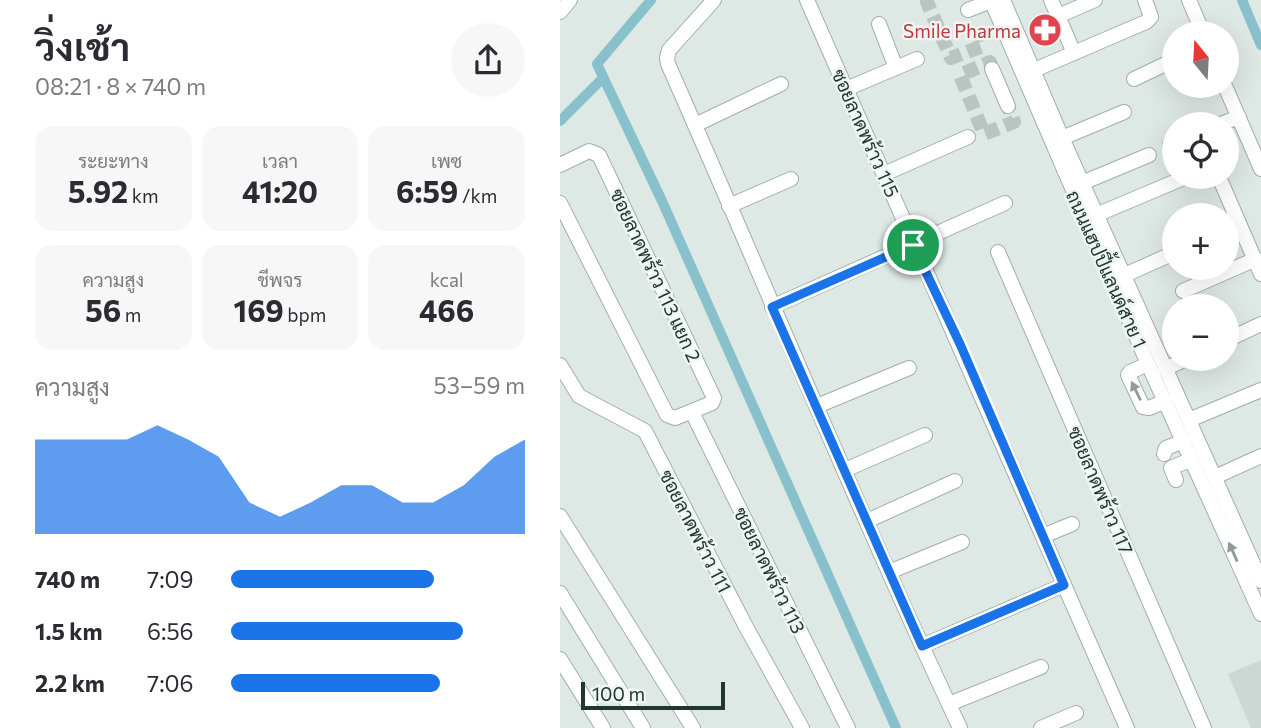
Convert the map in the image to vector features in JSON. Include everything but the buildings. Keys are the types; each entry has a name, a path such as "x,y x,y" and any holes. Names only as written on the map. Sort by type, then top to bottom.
{"street":[{"path":"714,0 669,50 667,58 772,307 961,728"},
{"path":"968,10 991,0"},
{"name":"ถนนแฮปปี้แลนด์สาย 1","path":"991,0 1010,30"},
{"name":"ถนนแฮปปี้แลนด์สาย 1","path":"1003,0 1010,30 1027,75 1118,278 1162,363"},
{"path":"1051,0 1074,53"},
{"path":"1058,16 1095,0"},
{"path":"1001,89 1146,22 1151,17 1144,0"},
{"path":"1189,0 1198,21"},
{"name":"ซอยลาดพร้าว 115","path":"811,1 913,245 960,344 1126,728"},
{"path":"879,24 896,68"},
{"path":"846,89 917,59"},
{"path":"1134,79 1162,66"},
{"path":"992,69 1008,106"},
{"name":"ถนนแฮปปี้แลนด์สาย 1","path":"1027,75 1062,138 1096,215 1148,364 1261,614"},
{"path":"695,125 782,85"},
{"path":"1062,138 1124,112"},
{"path":"1239,117 1261,169"},
{"path":"884,173 968,137"},
{"name":"ซอยลาดพร้าว 113 แยก 2","path":"566,162 589,151 599,155 713,398 712,403 692,412"},
{"path":"1082,183 1149,155"},
{"path":"729,206 791,179"},
{"path":"1096,215 1162,187"},
{"path":"1225,189 1261,274"},
{"path":"560,203 667,415 675,418 692,412"},
{"path":"772,307 1005,203"},
{"name":"ซอยลาดพร้าว 117","path":"998,252 1204,728"},
{"path":"1118,278 1162,258"},
{"path":"1183,292 1256,259"},
{"path":"1239,334 1261,324"},
{"path":"1148,364 1128,375 1143,407 1149,408 1166,401"},
{"name":"ซอยลาดพร้าว 111","path":"560,365 579,396 645,430 738,613 802,728"},
{"path":"817,406 909,368"},
{"name":"ถนนแฮปปี้แลนด์สาย 1","path":"1166,371 1261,581"},
{"path":"1189,420 1261,390"},
{"name":"ซอยลาดพร้าว 113","path":"692,412 848,728"},
{"path":"845,470 925,435"},
{"path":"1164,454 1166,448 1184,441"},
{"path":"1215,477 1261,456"},
{"path":"1176,480 1171,468 1192,459"},
{"path":"867,521 955,481"},
{"path":"560,516 693,728"},
{"path":"1043,536 1072,524"},
{"path":"889,572 962,542"},
{"path":"922,646 1064,585"},
{"path":"560,593 643,728"},
{"path":"560,659 603,728"},
{"path":"949,704 1041,667"},
{"path":"1041,728 1076,713"}],"shaded area":[{"path":"1261,660 1261,728 1251,728 1228,674"}],"waterway":[{"path":"651,0 597,64 662,201 896,728"},
{"path":"1242,0 1261,45"},
{"path":"560,121 603,78"}],"tunnel":[{"path":"932,0 927,2 951,58 983,46 976,27"},
{"path":"992,69 990,62 960,75 984,134 1014,122 1008,106"}],"place":[{"name":"Smile Pharma","path":"1045,30"}],"route":[{"path":"913,245 960,344 1064,585 922,646 772,307 913,245"}]}
